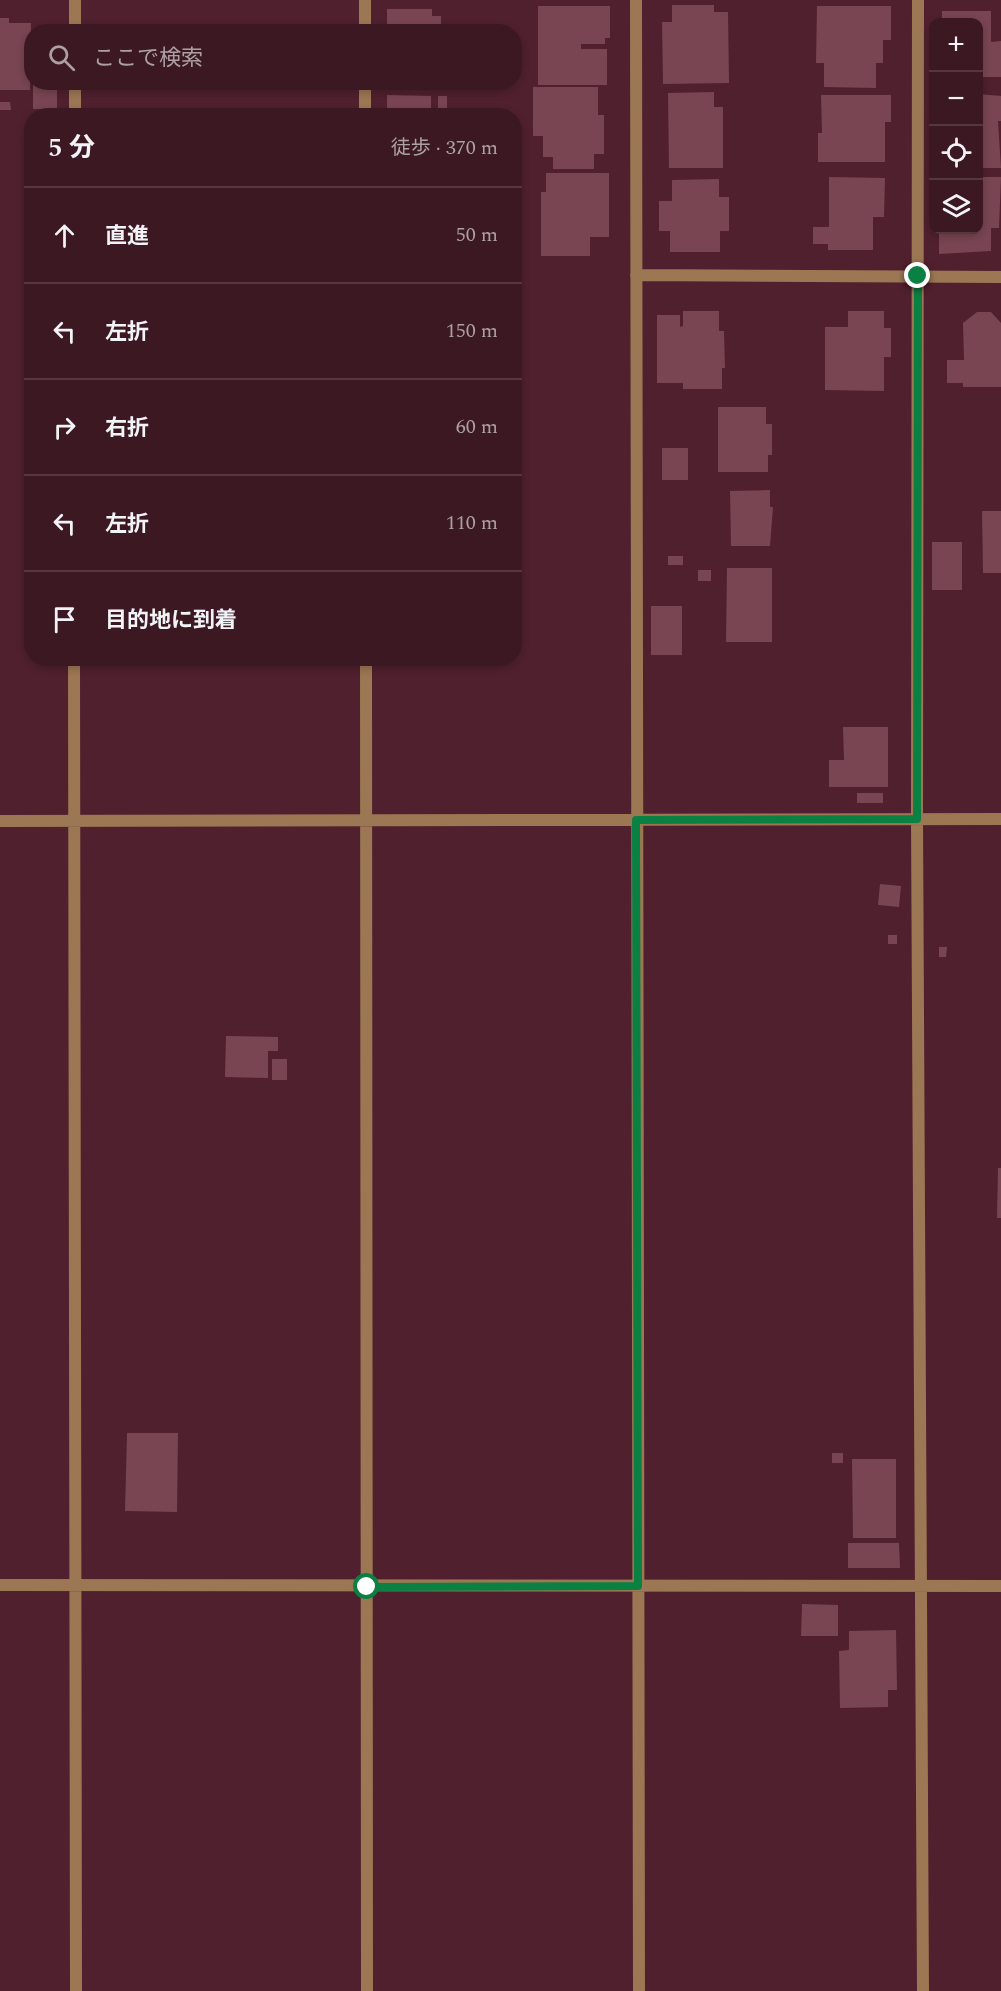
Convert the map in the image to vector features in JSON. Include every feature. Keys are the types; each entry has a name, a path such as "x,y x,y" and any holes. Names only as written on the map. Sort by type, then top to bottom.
{"street":[{"path":"75,0 75,24"},
{"path":"365,0 365,24"},
{"path":"636,0 639,1991"},
{"path":"918,0 917,819 923,1991"},
{"path":"75,90 75,108"},
{"path":"365,90 365,108"},
{"path":"636,274 1001,277"},
{"path":"74,666 76,1991"},
{"path":"366,666 367,1991"},
{"path":"0,822 1001,819"},
{"path":"0,1585 1001,1586"}],"building":[{"path":"672,5 714,5 714,12 728,12 729,83 663,84 662,22 672,22"},
{"path":"538,6 610,6 610,38 605,38 605,44 581,44 581,49 607,49 607,85 538,85"},
{"path":"817,6 891,6 891,40 883,40 883,63 876,63 876,88 824,87 824,63 816,63"},
{"path":"387,9 432,9 432,16 441,16 441,24 387,24"},
{"path":"942,11 991,11 991,42 1001,41 1001,77 983,77 983,18 942,18"},
{"path":"0,18 9,18 9,23 31,23 24,24 24,90 0,90"},
{"path":"533,87 598,87 598,115 604,115 604,154 594,154 594,169 553,169 553,157 543,157 543,136 533,136"},
{"path":"33,90 57,90 57,108 33,108"},
{"path":"714,92 714,107 723,107 723,168 669,168 668,93"},
{"path":"983,94 1001,96 1001,121 998,121 1001,168 983,168"},
{"path":"387,95 431,96 431,108 387,108"},
{"path":"821,95 891,95 891,122 885,122 885,162 818,162 818,133 822,133"},
{"path":"438,96 447,96 447,108 438,108"},
{"path":"0,102 10,102 11,110 0,110"},
{"path":"546,173 609,173 609,237 590,237 590,256 541,256 541,192 546,192"},
{"path":"829,177 885,178 884,217 873,217 873,250 828,250 828,244 813,244 813,227 829,227"},
{"path":"983,177 1001,177 999,228 991,228 991,251 939,254 939,234 983,234"},
{"path":"719,179 719,197 729,197 729,231 720,231 720,252 670,252 670,231 659,231 659,201 672,201 672,180"},
{"path":"683,311 719,311 719,331 724,331 725,368 722,368 722,389 683,389 683,383 657,383 657,315 680,315 680,327 683,326"},
{"path":"848,311 884,311 884,328 891,328 891,357 884,357 884,391 825,390 825,327 848,327"},
{"path":"977,312 991,312 1001,323 1001,387 963,387 963,383 947,383 947,360 964,360 963,323"},
{"path":"718,407 766,407 766,424 772,424 772,455 768,455 768,472 718,472"},
{"path":"662,448 688,448 688,480 662,480"},
{"path":"770,490 770,507 773,507 770,546 731,546 730,491"},
{"path":"982,511 1001,511 1001,573 983,573"},
{"path":"932,542 962,542 962,590 932,590"},
{"path":"668,556 683,556 683,565 668,565"},
{"path":"727,568 772,568 772,642 726,642"},
{"path":"698,570 711,570 711,581 698,581"},
{"path":"651,606 682,606 682,655 651,655"},
{"path":"843,727 888,727 888,787 829,787 829,760 844,760"},
{"path":"857,793 883,793 883,803 857,803"},
{"path":"880,884 901,886 899,907 878,905"},
{"path":"888,935 897,935 897,944 888,944"},
{"path":"939,947 947,947 946,957 939,957"},
{"path":"226,1036 278,1037 278,1051 268,1051 268,1078 225,1077"},
{"path":"272,1059 287,1059 287,1080 272,1080"},
{"path":"998,1168 1001,1168 1001,1218 997,1218"},
{"path":"127,1433 178,1433 177,1512 125,1511"},
{"path":"832,1453 843,1453 843,1463 832,1463"},
{"path":"852,1459 896,1459 896,1538 853,1538"},
{"path":"848,1543 899,1543 900,1568 848,1568"},
{"path":"802,1604 838,1605 838,1636 801,1636"},
{"path":"896,1630 897,1690 888,1690 888,1707 840,1708 839,1651 849,1650 849,1631"}],"route":[{"path":"367,1587 638,1586 636,820 917,819 918,276"}]}
